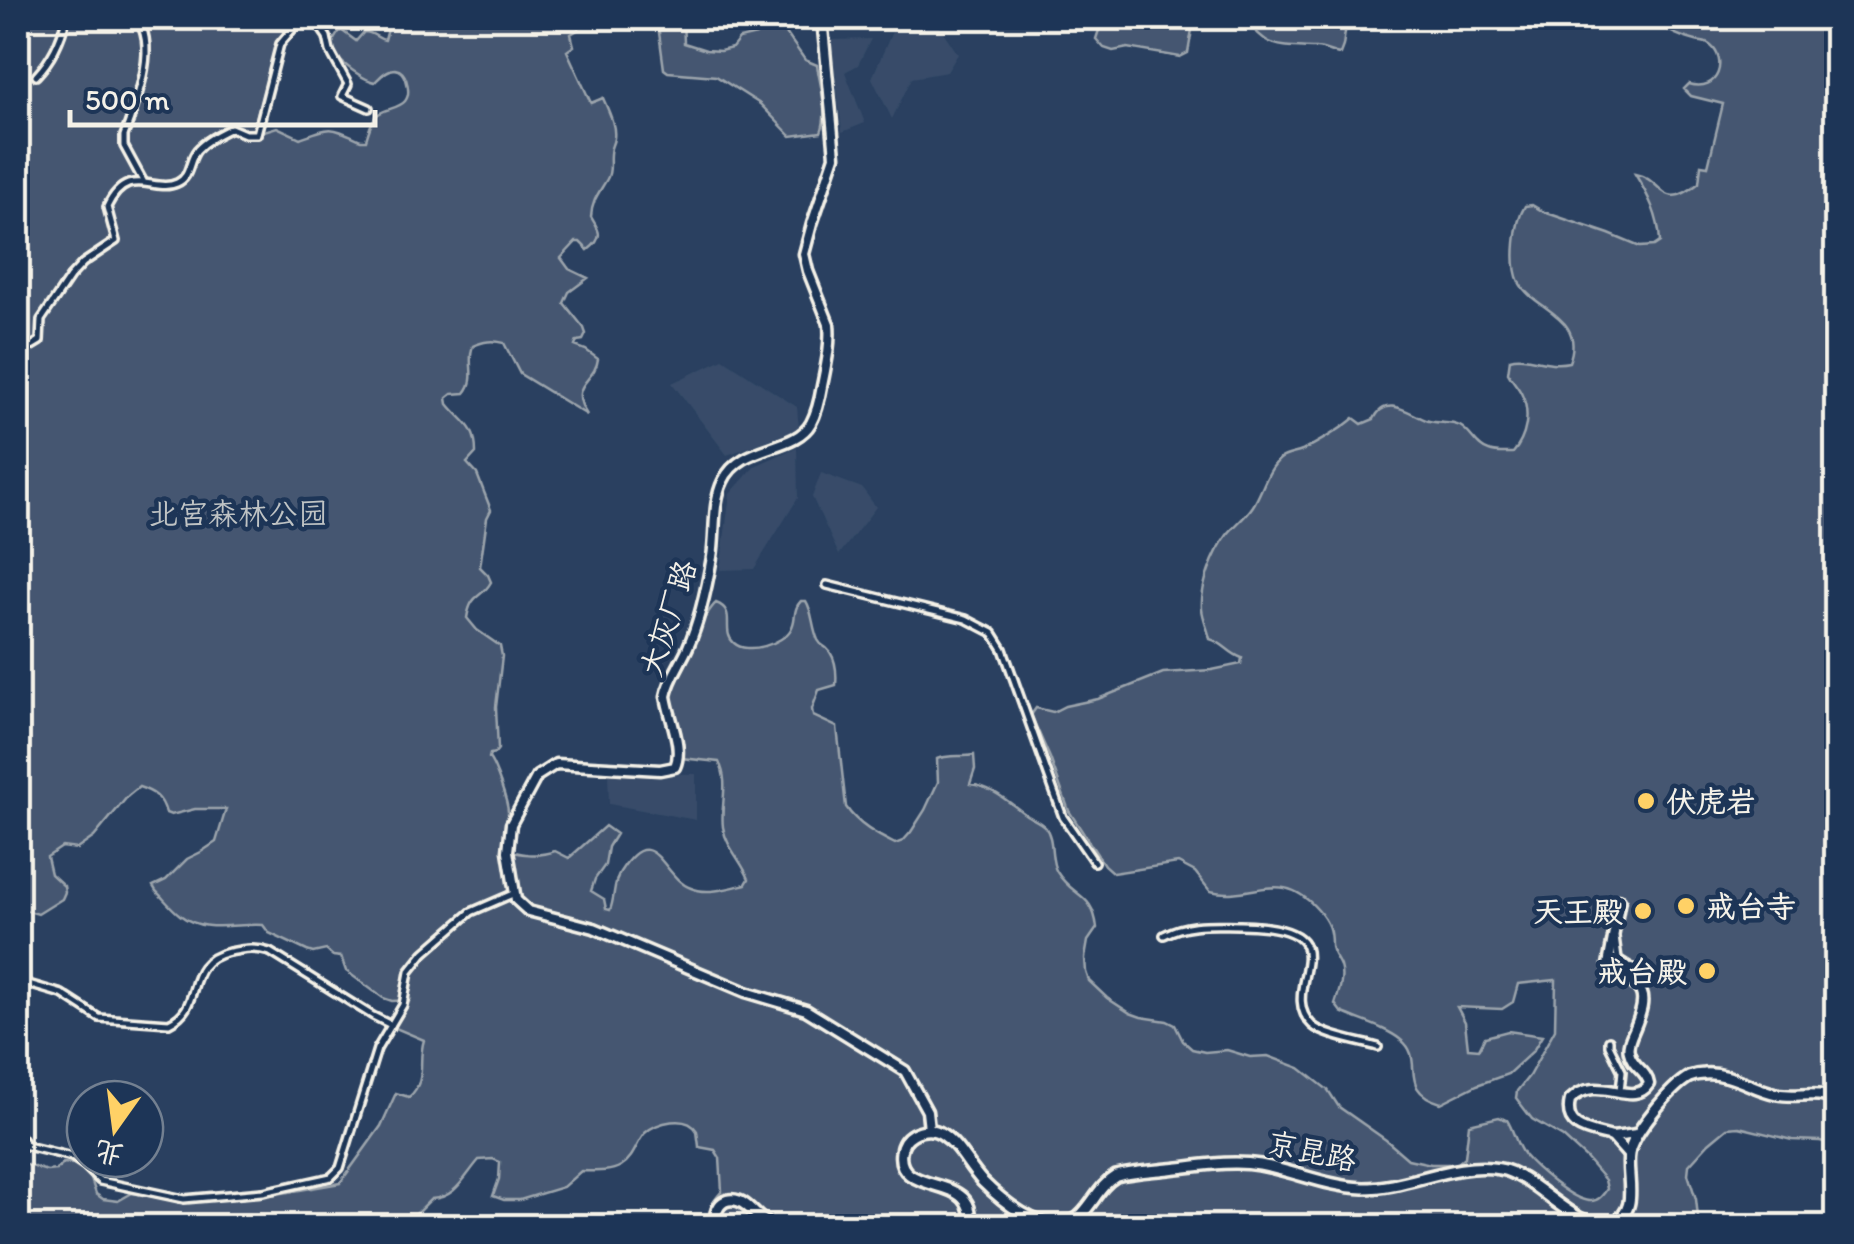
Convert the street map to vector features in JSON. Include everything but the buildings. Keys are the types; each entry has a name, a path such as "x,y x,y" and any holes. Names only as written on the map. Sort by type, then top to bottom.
{"main road":[{"name":"京昆路","path":"929,1129 942,1134 980,1179 1024,1214 1055,1226 1079,1217 1102,1186 1116,1176 1234,1163 1363,1188 1499,1168 1514,1172 1587,1222 1606,1225 1622,1216 1629,1204 1628,1155 1637,1134 1680,1084 1696,1075 1731,1077 1777,1094 1824,1095 1836,1100"},
{"path":"929,1129 906,1139 901,1162 911,1176 963,1198 970,1212 970,1226"},
{"path":"718,1226 714,1216 718,1207 736,1200 774,1226"}],"street":[{"path":"36,76 51,59 66,18"},
{"path":"136,18 146,32 144,68 124,146 143,181"},
{"path":"18,348 40,341 41,320 70,277 83,263 116,241 107,206 112,196 124,186 143,181 171,186 184,180 195,152 232,128 257,134 280,44 302,18"},
{"path":"314,18 348,84 342,96 369,108"},
{"name":"大灰厂路","path":"514,893 508,850 511,824 537,776 556,764 660,770 678,762 666,696 695,628 712,559 722,482 746,456 795,438 813,420 830,333 804,254 835,156 822,18"},
{"path":"827,585 966,619 993,633 1003,649 1063,817 1094,862"},
{"path":"18,1134 27,1146 72,1157 100,1181 184,1198 263,1192 331,1177 340,1168 378,1048 403,1006 409,972 424,953 471,912 514,893 528,911 594,928 746,992 806,1010 905,1070 926,1111 929,1129"},
{"path":"1620,900 1608,962 1610,969 1634,982 1642,998 1628,1052 1650,1082 1643,1093 1635,1094 1588,1089 1572,1096 1568,1105 1569,1117 1578,1126 1612,1137 1637,1134"},
{"path":"1164,935 1199,924 1270,926 1293,932 1307,954 1308,968 1300,1002 1312,1025 1378,1047"},
{"path":"1615,934 1618,959 1634,969"},
{"path":"18,981 62,994 99,1018 170,1023 186,1012 201,968 210,958 254,947 270,952 392,1025"},
{"path":"1610,1040 1622,1070 1620,1091"},
{"path":"1612,1137 1628,1155"}],"shaded area":[{"path":"898,18 934,18 958,54 947,72 912,78 892,119 872,78"},
{"path":"871,39 858,65 845,72 865,123 842,132 831,40"},
{"path":"723,359 797,407 799,429 727,455 672,383"},
{"path":"797,447 798,498 754,569 720,570 730,494 755,466"},
{"path":"821,473 862,488 876,507 839,555 812,497"},
{"path":"608,773 696,774 696,820 609,804"}],"green space":[{"name":"北宫森林公园","path":"18,18 296,18 277,42 253,130 258,133 277,127 300,138 331,129 366,140 375,117 404,103 406,79 395,69 375,82 352,70 332,48 341,30 356,41 364,32 385,40 391,18 421,18 426,22 433,18 574,18 579,29 571,34 574,46 567,51 591,103 603,98 614,133 609,173 591,217 599,237 588,250 576,242 561,258 569,269 588,278 569,292 564,303 586,334 575,346 598,359 581,390 587,415 520,374 504,343 496,342 473,346 469,387 465,393 447,398 474,436 476,453 467,463 477,474 491,510 480,567 491,582 471,604 467,618 500,646 502,656 496,707 498,749 489,758 508,809 503,848 529,854 555,851 569,858 605,826 616,834 591,891 604,899 606,909 610,910 620,872 641,850 657,856 681,882 697,890 746,884 749,879 723,827 724,786 719,762 681,758 670,688 688,648 716,603 726,611 728,633 734,643 756,648 787,634 798,604 806,601 818,640 832,656 836,672 836,685 819,690 813,716 837,727 846,807 862,824 895,844 903,841 925,810 938,782 937,759 974,755 970,784 993,791 1045,827 1057,872 1091,908 1097,928 1088,941 1086,972 1089,981 1107,998 1130,1013 1175,1025 1192,1049 1268,1056 1300,1068 1328,1090 1339,1107 1408,1159 1457,1164 1465,1157 1469,1124 1499,1117 1507,1120 1521,1151 1536,1168 1573,1195 1592,1201 1600,1198 1607,1189 1605,1180 1563,1137 1532,1119 1516,1098 1555,1029 1556,980 1518,984 1513,1002 1502,1009 1457,1007 1465,1022 1468,1048 1479,1049 1485,1037 1508,1031 1542,1036 1533,1051 1508,1074 1441,1103 1427,1097 1415,1082 1412,1056 1401,1040 1341,1012 1335,1004 1341,971 1332,951 1328,926 1318,910 1304,897 1279,887 1210,891 1195,872 1178,863 1113,873 1069,811 1031,715 1036,708 1053,712 1163,673 1241,664 1242,658 1210,639 1203,616 1203,590 1213,560 1227,535 1253,506 1280,459 1315,444 1354,418 1362,424 1393,406 1429,421 1460,426 1489,451 1513,453 1527,418 1525,402 1508,373 1510,359 1569,362 1573,347 1565,324 1526,292 1517,278 1515,238 1525,206 1532,205 1640,247 1654,246 1660,242 1658,223 1635,174 1670,195 1677,195 1699,183 1701,165 1708,166 1723,104 1691,96 1684,89 1689,84 1708,84 1714,79 1719,59 1709,44 1673,33 1654,18 1836,18 1836,1145 1727,1128 1689,1165 1699,1226 712,1226 711,1207 722,1191 720,1158 715,1150 699,1147 697,1131 679,1121 645,1133 621,1166 606,1171 581,1171 563,1187 520,1200 493,1196 500,1162 479,1160 453,1191 431,1199 404,1226 18,1226 18,1162 47,1171 65,1163 65,1179 91,1179 96,1194 118,1201 132,1193 185,1202 259,1197 340,1183 381,1126 396,1093 409,1097 415,1091 424,1040 393,1027 410,1000 383,998 346,971 341,957 326,950 307,951 269,933 263,925 209,926 189,921 156,891 153,886 216,842 226,809 195,809 171,815 157,796 139,787 94,837 77,849 62,847 47,857 51,874 64,886 62,899 38,914 18,908"},
{"path":"657,18 683,18 684,43 720,51 732,48 739,39 756,35 767,22 779,23 805,60 817,65 824,108 821,132 791,136 760,104 716,76 668,72 664,69"},
{"path":"1096,18 1194,18 1188,53 1180,57 1104,48 1096,39"},
{"path":"1241,18 1347,18 1340,54 1272,43"}],"place":[{"name":"伏虎岩","path":"1646,801"},
{"name":"戒台寺","path":"1686,906"},
{"name":"天王殿","path":"1643,911"},
{"name":"戒台殿","path":"1707,971"}]}
